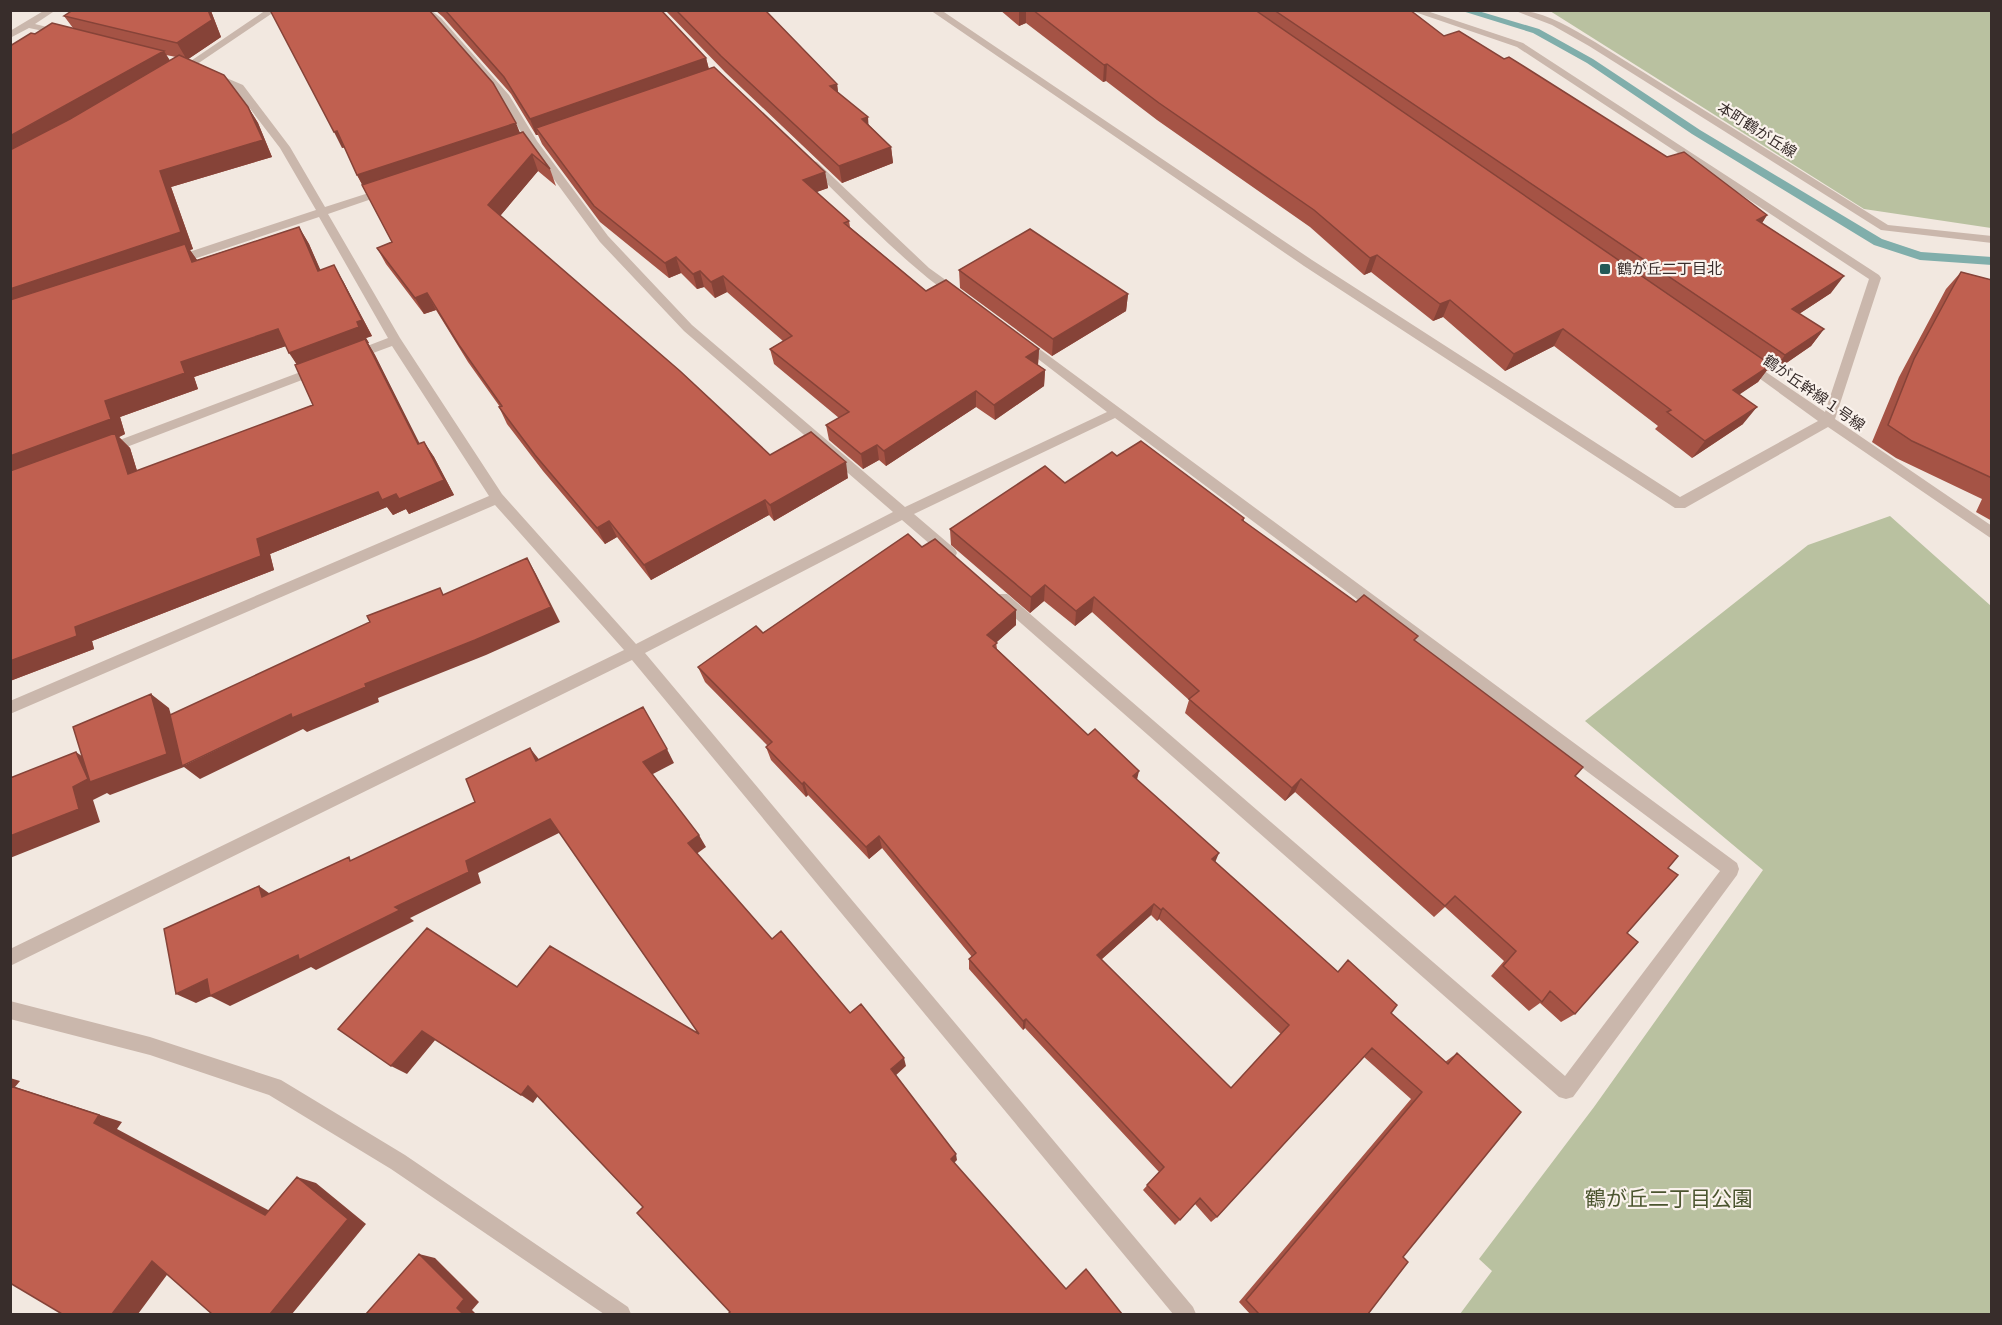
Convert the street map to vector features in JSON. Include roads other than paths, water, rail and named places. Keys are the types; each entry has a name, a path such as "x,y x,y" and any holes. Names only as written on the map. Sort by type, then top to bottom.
{"street":[{"path":"10,35 52,10"},
{"path":"171,78 273,10"},
{"path":"424,10 438,20 505,97 532,142 604,239 688,328 958,560"},
{"path":"934,10 1308,263 1680,504 1828,421 1875,278 1520,45 1413,10"},
{"name":"本町鶴が丘線","path":"1517,10 1555,23 1592,44 1885,228 1992,240"},
{"path":"28,25 77,37"},
{"path":"168,60 191,66 239,87 285,147 395,340 497,498 672,694 1186,1314"},
{"path":"805,156 925,271 963,299"},
{"path":"166,264 399,186"},
{"path":"994,591 1566,1090 1731,869 1011,334"},
{"path":"98,453 395,340"},
{"name":"鶴が丘幹線１号線","path":"1740,360 1992,534"},
{"path":"10,958 634,652 904,513 1117,412"},
{"path":"10,708 497,498"},
{"path":"10,1010 150,1046 274,1087 398,1162 621,1314"}],"waterway":[{"path":"1463,10 1536,31 1590,61 1696,132 1878,242 1920,256 1992,261"}],"place":[{"name":"鶴が丘二丁目北","path":"1605,269"}],"park label":[{"name":"鶴が丘二丁目公園","path":"1669,1199"}]}
